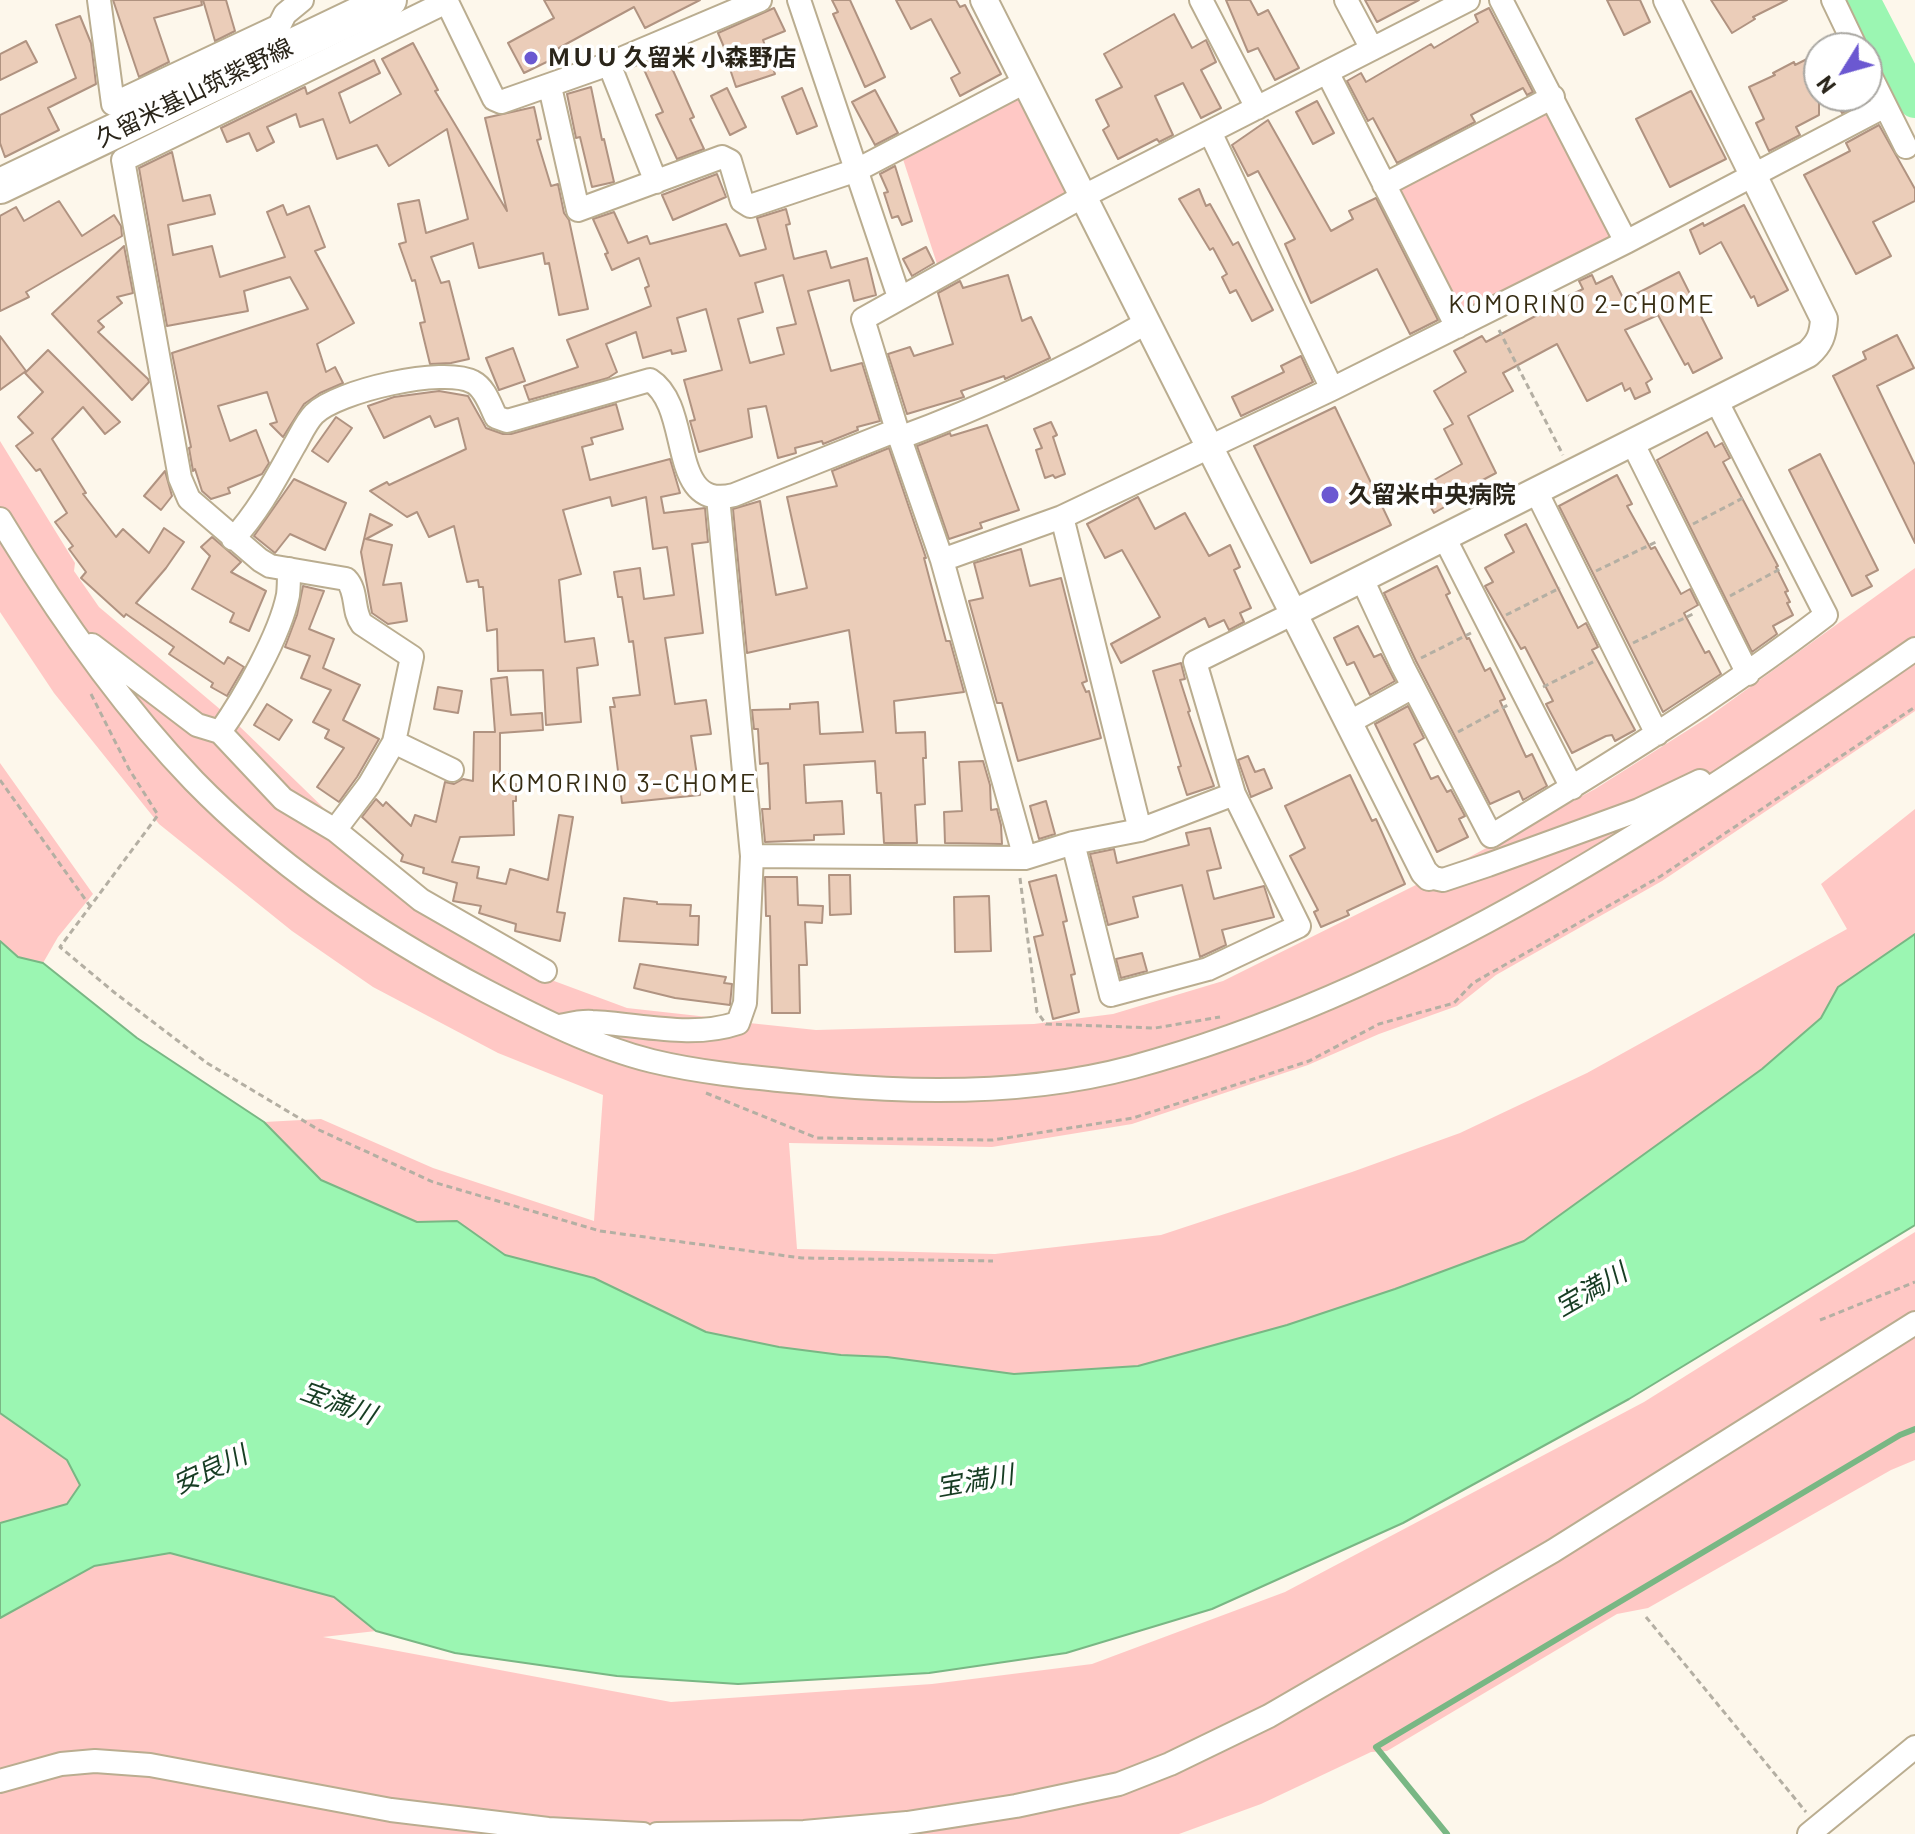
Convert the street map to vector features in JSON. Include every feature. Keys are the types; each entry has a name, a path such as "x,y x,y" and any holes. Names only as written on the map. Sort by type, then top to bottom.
{"main road":[{"name":"久留米基山筑紫野線","path":"0,186 389,0"}],"street":[{"path":"99,0 113,104 279,26 285,14 302,0"},
{"path":"335,830 369,785 394,742 412,657 362,624 358,619 352,585 346,579 270,566 233,539 189,499 180,478 123,160 446,1 494,99 501,102 609,64 760,0"},
{"path":"799,0 899,297"},
{"path":"984,0 1424,872 1429,877 1443,880 1639,810 1699,781 1711,778 1720,783"},
{"path":"1201,0 1257,108"},
{"path":"1346,0 1372,49"},
{"path":"1025,858 942,560 898,434 863,319 1082,197 1468,0"},
{"path":"1501,0 1626,242"},
{"path":"1073,843 1111,995 1208,969 1299,926 1234,794 1195,662 1808,354 1823,335 1824,319 1667,0"},
{"path":"1833,0 1848,32"},
{"path":"609,64 656,182"},
{"path":"1327,72 1457,327"},
{"path":"550,87 578,210 722,157 730,161 742,201 750,206 857,170 1025,82"},
{"path":"1384,185 1553,97"},
{"path":"1883,102 1906,147"},
{"path":"942,560 1062,517 1332,389 1626,242 1885,106"},
{"path":"1210,132 1332,389"},
{"path":"233,539 251,520 312,415 334,400 420,376 459,377 473,382 483,390 496,417 507,421 650,380 662,388 670,403 690,478 698,489 718,497 734,495 1024,388 1146,323"},
{"path":"1362,579 1413,687 1491,836 1572,788 1748,674 1826,615 1716,400"},
{"path":"1633,444 1748,674"},
{"path":"1536,491 1657,734"},
{"path":"559,1026 588,1022 716,1030 738,1023 745,1003 752,856 718,497"},
{"path":"1062,517 1140,830"},
{"path":"0,519 69,627 141,721 194,781 293,867 414,951 506,1002 600,1044 652,1061 763,1078 864,1088 964,1090 1043,1084 1130,1068 1302,1010 1412,958 1612,850 1720,783 1915,649"},
{"path":"1444,537 1572,788"},
{"path":"220,732 235,710 274,634 288,595 289,569"},
{"path":"69,627 197,725 220,732 283,799 335,830 421,900 545,971"},
{"path":"1348,723 1413,687"},
{"path":"394,742 452,770"},
{"path":"752,856 1025,858 1073,843 1140,830 1234,794"},
{"path":"657,1834 804,1832 907,1823 1016,1806 1119,1784 1170,1764 1269,1716 1553,1551 1915,1323"},
{"path":"1814,1830 1915,1747"},
{"path":"0,1781 61,1764 95,1761 150,1765 391,1810 548,1829 643,1834"}],"path":[{"path":"1490,310 1572,472"},
{"path":"89,691 129,769 158,815 60,947 207,1063 319,1130 433,1182 600,1231 802,1258 993,1261"},
{"path":"0,780 90,906"},
{"path":"1820,1320 1915,1282"},
{"path":"1646,1617 1814,1830"}],"shaded area":[{"path":"1023,90 1075,195 938,267 901,153"},
{"path":"1548,105 1620,242 1459,322 1390,187"},
{"path":"0,441 75,563 74,571 99,607 234,721 334,818 325,834 546,978 627,1008 708,1017 735,1032 749,1023 816,1030 1034,1024 1113,1014 1223,981 1442,872 1595,789 1707,718 1915,568 1915,711 1662,881 1496,975 1457,1006 1379,1034 1308,1065 1132,1124 992,1147 789,1143 797,1249 995,1254 1161,1235 1460,1133 1587,1073 1847,929 1821,884 1915,809 1915,934 1838,987 1821,1018 1762,1069 1524,1241 1287,1325 1138,1366 1014,1374 779,1347 706,1332 594,1278 505,1255 457,1221 417,1222 321,1180 264,1122 321,1119 433,1168 594,1221 603,1095 498,1053 373,987 292,931 159,824 54,693 0,612"},
{"path":"0,763 93,894 58,937 43,963 18,957 0,941"},
{"path":"1915,1232 1915,1460 1891,1470 1648,1608 1617,1614 1387,1751 1371,1752 1261,1804 1179,1834 0,1834 0,1618 94,1566 170,1553 334,1597 376,1631 323,1637 671,1702 932,1684 1092,1664 1285,1592 1644,1402"},
{"path":"0,1413 67,1460 81,1485 67,1504 0,1523"}],"water":[{"path":"1915,934 1915,1225 1629,1399 1403,1523 1212,1609 1066,1653 929,1673 738,1684 617,1676 455,1653 376,1631 334,1597 170,1553 94,1566 0,1618 0,1523 67,1504 80,1485 67,1460 0,1413 0,941 18,957 43,963 137,1038 264,1122 321,1180 417,1222 457,1221 505,1255 594,1278 706,1332 779,1347 1014,1374 1138,1366 1287,1325 1524,1241 1762,1069 1821,1018 1838,987"}],"building":[{"path":"113,0 201,0 202,5 154,18 169,62 139,77"},
{"path":"203,0 226,0 235,31 215,41"},
{"path":"544,0 700,0 645,28 634,7 557,49 561,55 524,73 508,43 554,18"},
{"path":"832,0 850,0 885,77 865,87 833,14 838,12"},
{"path":"896,0 956,0 960,7 965,5 1001,74 960,96 951,78 960,73 931,19 911,29"},
{"path":"1226,0 1250,0 1258,15 1268,10 1299,68 1275,80 1258,48 1248,52"},
{"path":"1365,0 1419,0 1377,22"},
{"path":"1607,0 1640,0 1650,22 1624,35"},
{"path":"1711,0 1787,0 1753,17 1755,19 1732,33"},
{"path":"774,8 785,31 763,40 775,74 736,87 718,33"},
{"path":"1489,8 1533,92 1527,95 1523,88 1471,115 1475,122 1397,163 1373,118 1368,121 1347,81 1361,73 1366,82 1431,44 1434,48 1478,22 1475,15"},
{"path":"1174,14 1192,48 1206,40 1216,62 1201,70 1221,108 1201,118 1183,83 1155,96 1173,135 1159,142 1157,139 1118,159 1103,130 1109,126 1096,100 1122,87 1104,54"},
{"path":"80,16 91,43 96,84 48,108 59,130 5,157 0,143 0,115 76,78 56,25"},
{"path":"26,41 37,62 0,80 0,54"},
{"path":"413,43 438,90 435,91 507,211 485,118 534,107 541,139 537,140 551,186 558,184 564,213 569,220 588,309 559,315 549,263 545,264 543,253 479,268 473,243 431,257 441,283 449,281 469,359 451,363 430,364 420,323 425,322 415,280 412,281 399,244 406,242 398,204 419,200 426,233 468,219 447,129 389,166 377,145 337,159 323,119 300,127 296,114 267,127 274,142 257,151 249,133 227,142 221,128 305,87 307,94 374,60 380,73 339,93 350,123 401,94 382,59"},
{"path":"666,55 694,117 690,119 704,149 677,159 656,115 663,112 642,65"},
{"path":"1803,61 1803,112 1819,112 1819,115 1796,127 1800,135 1769,151 1756,123 1764,119 1749,87 1794,62 1795,65"},
{"path":"591,87 614,182 592,187 580,137 576,138 567,94"},
{"path":"727,88 746,127 730,135 711,96"},
{"path":"802,88 817,126 797,134 782,97"},
{"path":"875,90 898,133 875,145 852,102"},
{"path":"1691,91 1726,159 1670,187 1636,119"},
{"path":"1317,101 1334,133 1313,144 1296,112"},
{"path":"1268,120 1331,231 1353,219 1349,211 1376,198 1438,320 1410,334 1377,269 1311,303 1285,244 1295,239 1258,171 1248,176 1232,145"},
{"path":"1879,125 1915,189 1915,201 1873,222 1891,256 1856,274 1804,175 1850,151 1846,143"},
{"path":"172,152 183,201 210,195 215,214 168,225 173,255 212,246 220,277 285,257 267,212 283,205 287,215 309,206 325,247 315,251 354,323 317,344 326,372 335,367 343,383 304,404 283,437 270,424 277,422 267,392 218,406 230,441 256,430 269,463 262,474 228,488 230,493 211,499 202,491 195,469 193,471 172,353 308,309 290,277 244,291 248,311 167,326 139,168"},
{"path":"895,166 912,221 902,225 898,216 892,218 884,193 888,192 880,174"},
{"path":"717,174 726,197 673,220 662,195"},
{"path":"1199,189 1206,206 1210,204 1233,245 1238,242 1273,310 1252,321 1236,290 1230,293 1222,277 1227,274 1213,248 1210,250 1179,199"},
{"path":"59,201 82,236 114,215 121,226 122,236 26,292 29,297 0,311 0,216 16,207 24,221"},
{"path":"1744,205 1788,290 1758,306 1721,242 1700,254 1690,230"},
{"path":"786,209 790,224 786,225 794,259 826,251 831,268 867,258 876,295 854,301 849,280 808,291 831,371 862,363 880,421 857,427 858,430 823,444 822,441 795,448 796,453 778,458 766,406 748,409 752,437 699,452 690,421 695,420 684,380 722,370 706,309 677,318 686,351 672,354 671,350 643,358 636,332 606,344 617,372 608,378 529,400 524,386 578,367 567,340 651,306 645,288 649,286 639,258 612,270 593,219 614,212 628,243 647,236 650,244 726,224 740,256 766,249 757,218","holes":["783,275 796,324 777,328 784,354 750,363 738,319 763,312 755,283"]},
{"path":"124,246 133,293 117,297 122,303 98,321 104,327 98,332 148,379 149,382 132,400 52,314"},
{"path":"926,247 934,263 912,276 903,259"},
{"path":"1679,272 1722,358 1693,373 1688,363 1685,365 1658,315 1625,330 1652,379 1646,383 1650,392 1635,399 1630,388 1625,391 1622,383 1587,401 1557,344 1503,373 1513,391 1468,416 1496,473 1458,493 1460,498 1434,513 1420,488 1462,464 1444,429 1453,424 1434,391 1466,372 1454,351 1482,336 1486,342 1545,311 1543,308 1583,289 1579,281 1592,275 1596,284 1612,276 1624,300"},
{"path":"1008,275 1022,321 1031,317 1050,358 1005,379 1004,376 961,391 964,397 907,414 888,354 910,347 914,356 953,344 938,293 960,281 963,288"},
{"path":"1897,335 1914,368 1877,386 1915,465 1915,543 1833,376 1866,359 1863,352"},
{"path":"0,336 26,371 0,390"},
{"path":"513,348 525,381 499,390 486,358"},
{"path":"48,350 120,422 105,434 83,407 52,439 86,493 83,494 116,537 123,529 149,553 164,528 184,542 136,603 224,664 228,657 244,667 227,696 169,654 174,647 126,614 124,617 81,578 86,572 69,549 73,546 55,522 67,513 40,469 36,471 16,446 33,433 18,417 43,392 25,373"},
{"path":"1301,356 1313,382 1241,416 1232,397 1284,372 1281,366"},
{"path":"439,391 468,396 486,428 503,434 616,404 623,429 591,438 593,444 582,447 590,480 670,459 680,493 661,497 664,513 705,508 708,542 692,544 703,633 665,638 675,704 706,700 711,734 691,736 700,795 622,803 610,707 615,707 613,698 640,695 633,641 629,642 622,597 618,597 614,572 640,568 644,599 674,595 667,547 653,549 646,497 612,506 610,497 563,510 581,574 559,580 565,642 594,638 598,665 577,668 581,722 546,725 543,670 498,671 497,629 487,631 483,587 479,587 478,580 467,582 454,526 429,537 417,512 407,517 370,491 466,449 458,418 435,427 430,416 384,438 368,406 394,397"},
{"path":"1335,407 1391,525 1311,563 1254,446"},
{"path":"336,417 352,428 328,462 312,451"},
{"path":"1051,422 1057,435 1053,437 1065,474 1045,478 1036,450 1042,448 1034,429"},
{"path":"987,425 1019,510 980,523 982,528 949,539 917,446 950,433 951,436"},
{"path":"1707,432 1715,447 1722,443 1730,458 1723,462 1778,566 1793,615 1773,626 1777,634 1752,652 1657,460"},
{"path":"889,448 926,558 946,641 950,641 964,692 894,701 896,733 925,732 925,804 915,805 917,843 884,843 881,793 877,793 875,761 804,765 806,803 842,801 844,834 814,835 814,840 765,842 762,809 770,809 768,763 760,764 758,729 754,729 752,710 790,709 790,704 818,702 820,734 863,732 849,630 747,653 733,509 760,501 776,595 807,588 787,497 837,486 832,471"},
{"path":"1820,454 1878,570 1866,576 1872,586 1852,596 1789,470"},
{"path":"165,471 172,496 161,510 144,496"},
{"path":"1617,475 1632,504 1627,506 1651,549 1655,547 1681,594 1690,589 1698,605 1684,613 1705,653 1709,651 1721,674 1663,712 1559,506"},
{"path":"294,479 346,503 325,550 290,534 275,553 254,536"},
{"path":"1138,497 1155,529 1185,513 1209,556 1230,545 1240,567 1234,570 1251,608 1240,613 1244,622 1229,630 1224,620 1209,627 1205,618 1121,663 1111,644 1160,617 1122,550 1105,558 1087,524"},
{"path":"370,514 392,525 366,539 392,545 383,585 401,583 407,621 388,624 372,613 361,552"},
{"path":"1526,524 1578,628 1586,623 1598,647 1592,650 1635,730 1615,741 1612,735 1606,736 1572,753 1546,704 1553,701 1525,647 1521,649 1485,586 1493,582 1485,568 1514,552 1505,535"},
{"path":"212,537 241,562 231,572 266,591 249,631 230,622 234,613 192,589 210,556 201,547"},
{"path":"1021,549 1030,586 1061,578 1087,681 1082,683 1086,692 1089,691 1101,738 1018,761 1002,703 997,703 969,601 983,598 974,563"},
{"path":"1437,566 1450,593 1446,595 1467,639 1485,671 1490,668 1505,699 1500,701 1526,757 1532,754 1547,786 1523,800 1519,791 1490,804 1384,593"},
{"path":"303,586 324,591 309,629 334,639 323,668 360,685 343,720 379,739 339,802 317,787 344,748 325,738 329,730 313,722 331,690 301,678 310,656 285,647 297,615"},
{"path":"1358,626 1374,657 1381,654 1395,681 1370,695 1354,662 1347,665 1334,638"},
{"path":"1181,663 1185,679 1180,680 1188,712 1214,786 1187,795 1153,671"},
{"path":"507,677 511,715 542,713 543,730 500,733 500,774 509,774 509,783 516,784 514,835 460,837 452,862 479,867 477,878 506,884 510,869 548,880 559,815 573,817 557,912 565,913 560,941 515,931 516,924 479,913 481,906 453,901 457,883 423,873 424,868 401,861 403,855 362,817 376,799 383,806 386,802 411,826 415,815 436,822 445,782 473,781 474,732 495,732 491,679"},
{"path":"438,687 462,691 458,713 434,709"},
{"path":"267,704 292,720 279,740 254,725"},
{"path":"1408,706 1424,738 1414,744 1431,779 1438,776 1447,792 1451,790 1465,816 1459,819 1468,837 1437,852 1375,724"},
{"path":"1248,756 1255,772 1264,769 1272,788 1251,797 1238,760"},
{"path":"983,761 990,785 991,810 997,809 1001,825 1002,844 945,843 944,812 962,811 959,762"},
{"path":"1350,775 1372,821 1376,819 1405,884 1321,927 1314,912 1318,910 1290,856 1305,848 1285,806"},
{"path":"1046,801 1055,834 1039,839 1030,806"},
{"path":"1210,828 1221,868 1207,871 1214,899 1264,886 1274,917 1222,930 1226,945 1200,957 1182,885 1133,897 1138,917 1108,925 1090,854 1114,849 1117,863 1189,845 1186,833"},
{"path":"829,875 850,875 851,914 830,915"},
{"path":"1056,875 1067,921 1063,922 1075,974 1071,975 1079,1012 1053,1019 1034,937 1043,935 1029,882"},
{"path":"765,877 797,877 798,905 823,906 822,923 805,922 807,965 799,965 800,1013 772,1013 770,916 766,916"},
{"path":"989,896 991,951 955,952 954,897"},
{"path":"624,898 657,904 691,905 690,916 699,916 698,945 619,941"},
{"path":"1142,953 1147,971 1121,978 1116,959"},
{"path":"640,964 726,977 724,983 732,984 730,1005 675,998 634,988"}],"waterway":[{"path":"1863,0 1915,101"},
{"path":"1447,1834 1376,1747 1900,1435 1915,1429"}],"place":[{"name":"ＭＵＵ 久留米 小森野店","path":"531,58"},
{"name":"久留米中央病院","path":"1330,495"}],"district":[{"name":"KOMORINO 2-CHOME","path":"1582,304"},
{"name":"KOMORINO 3-CHOME","path":"624,783"}],"water label":[{"name":"宝満川","path":"1591,1290"},
{"name":"宝満川","path":"338,1403"},
{"name":"安良川","path":"210,1470"},
{"name":"宝満川","path":"975,1481"}]}
